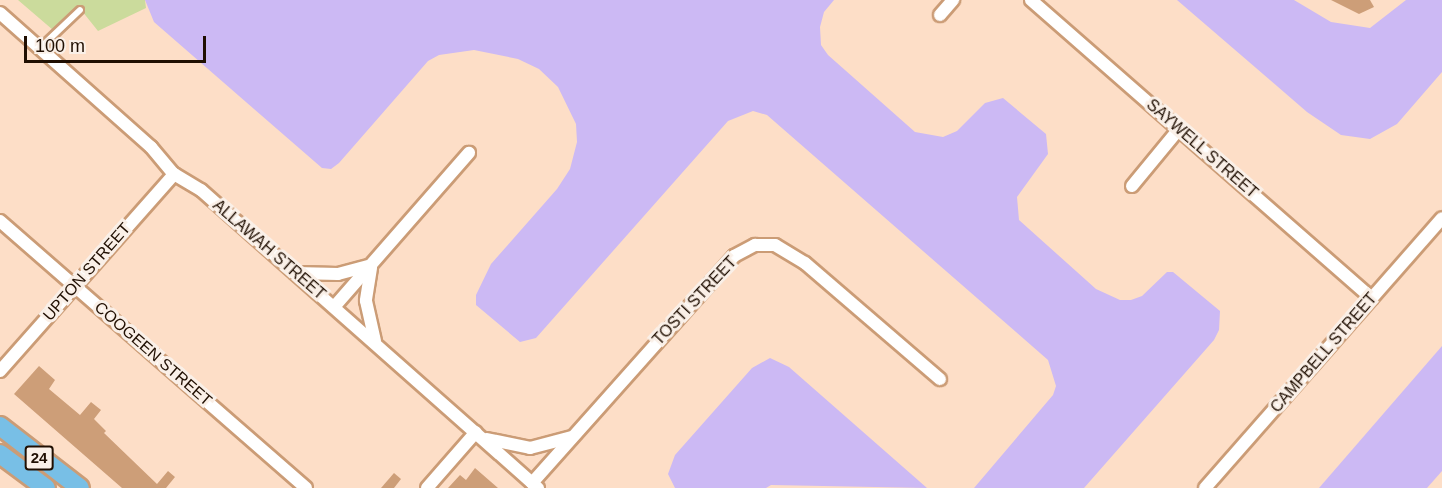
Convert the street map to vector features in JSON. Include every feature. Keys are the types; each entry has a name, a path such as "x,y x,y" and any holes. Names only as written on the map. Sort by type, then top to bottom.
{"main road":[{"name":"24","path":"0,426 80,488"},
{"name":"24","path":"0,454 46,488"}],"street":[{"path":"940,15 953,0"},
{"name":"SAYWELL STREET","path":"1031,0 1372,298"},
{"name":"ALLAWAH STREET","path":"0,13 151,147 174,174 201,190 535,485"},
{"path":"1132,186 1179,129"},
{"path":"334,307 470,153"},
{"name":"UPTON STREET","path":"0,371 174,174"},
{"name":"CAMPBELL STREET","path":"1205,488 1442,218"},
{"name":"COOGEEN STREET","path":"0,221 306,488"},
{"name":"TOSTI STREET","path":"535,485 573,436 734,255 755,245 775,244 805,262 940,379"},
{"path":"295,273 339,274 360,270 374,261"},
{"path":"374,261 366,301 377,345"},
{"path":"427,488 478,434 530,448 573,436"}],"lane":[{"path":"40,48 80,10"}],"green space":[{"path":"18,0 145,0 146,8 98,31 78,6 53,30"}],"shaded area":[{"path":"145,0 834,0 824,12 820,27 821,45 828,55 915,132 943,137 957,131 985,103 1003,98 1046,134 1048,154 1017,197 1019,220 1096,289 1120,300 1131,300 1142,296 1167,272 1173,272 1220,311 1219,330 1214,340 1084,488 974,488 1053,395 1056,386 1048,360 767,115 753,111 728,121 536,338 520,342 476,305 476,295 491,264 557,189 570,169 577,142 576,124 558,87 539,69 518,59 474,50 439,55 428,61 339,163 331,169 322,168 154,22"},
{"path":"1177,0 1294,0 1331,22 1370,28 1406,0 1442,0 1442,72 1397,124 1370,139 1341,135 1307,112"},
{"path":"1442,346 1442,471 1427,488 1319,488"},
{"path":"770,358 789,367 927,488 771,485 766,488 675,488 668,474 675,455 752,368"}],"building":[{"path":"1331,0 1370,0 1374,7 1359,14"},
{"path":"39,366 55,380 49,389 80,415 91,402 101,410 94,419 106,431 104,433 157,484 168,471 175,477 166,488 122,488 14,394"},
{"path":"475,468 498,488 448,488 460,475 466,480"},
{"path":"394,473 401,479 394,488 381,488"}]}
